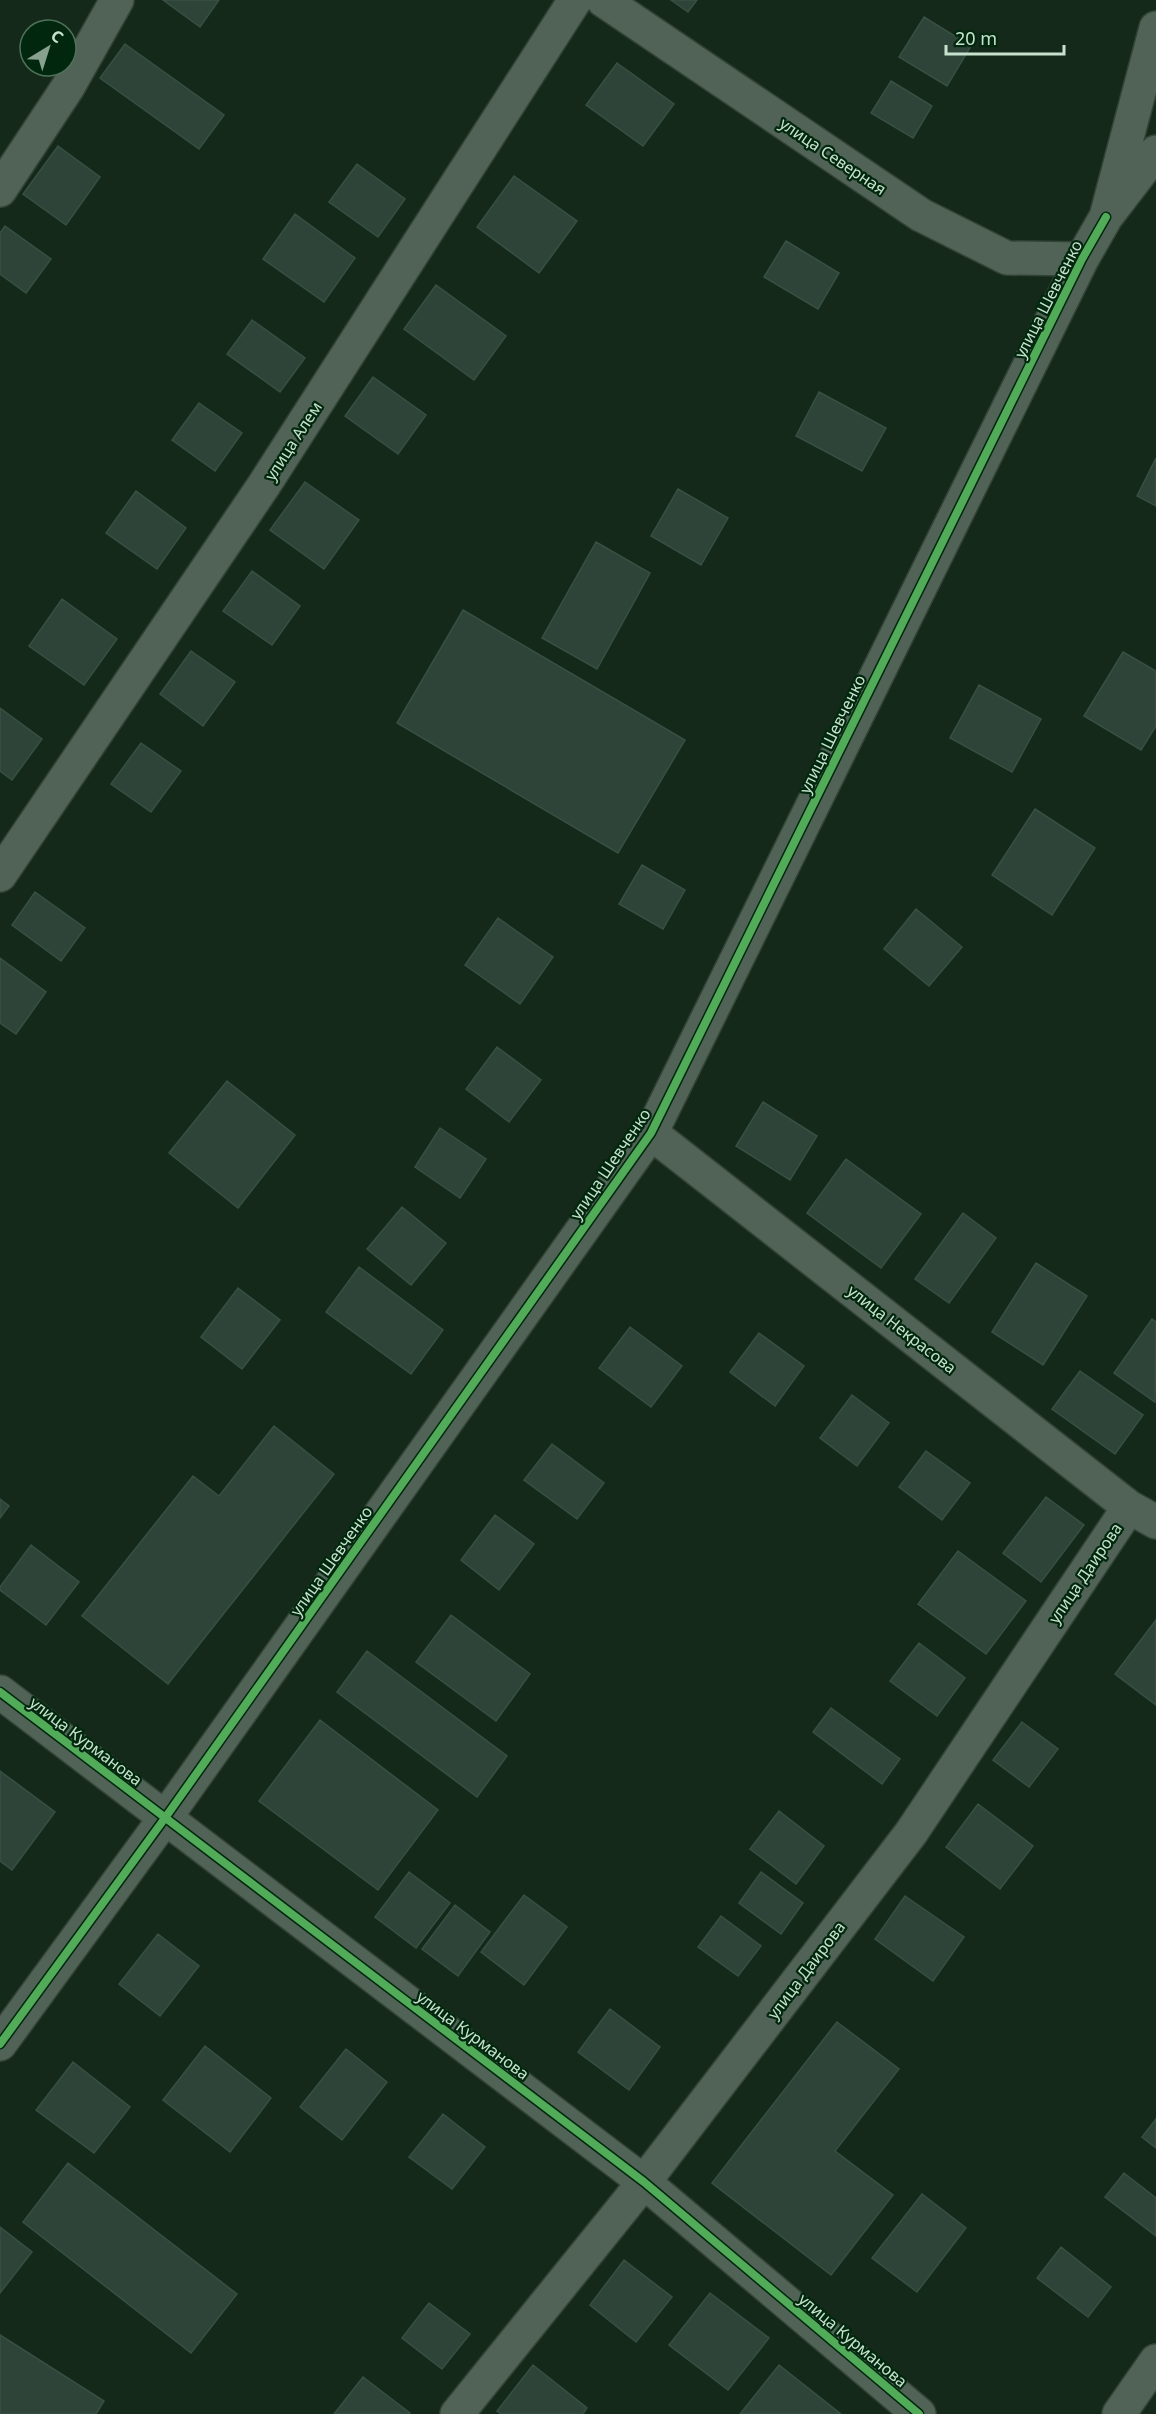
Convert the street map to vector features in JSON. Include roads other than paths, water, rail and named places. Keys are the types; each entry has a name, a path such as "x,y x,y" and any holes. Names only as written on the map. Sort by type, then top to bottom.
{"street":[{"path":"0,190 68,87 117,0"},
{"name":"улица Алем","path":"0,875 264,485 575,0"},
{"name":"улица Северная","path":"603,0 921,215 1007,258 1082,259"},
{"path":"1106,217 1156,28"},
{"path":"1106,217 1156,152"},
{"name":"улица Шевченко","path":"0,2044 165,1818 651,1132 1082,259 1106,217"},
{"name":"улица Некрасова","path":"651,1132 1143,1515"},
{"name":"улица Даирова","path":"457,2414 644,2182 911,1833 1143,1515"},
{"name":"улица Курманова","path":"0,1692 644,2182 919,2414"},
{"path":"1119,2414 1156,2361"}]}
